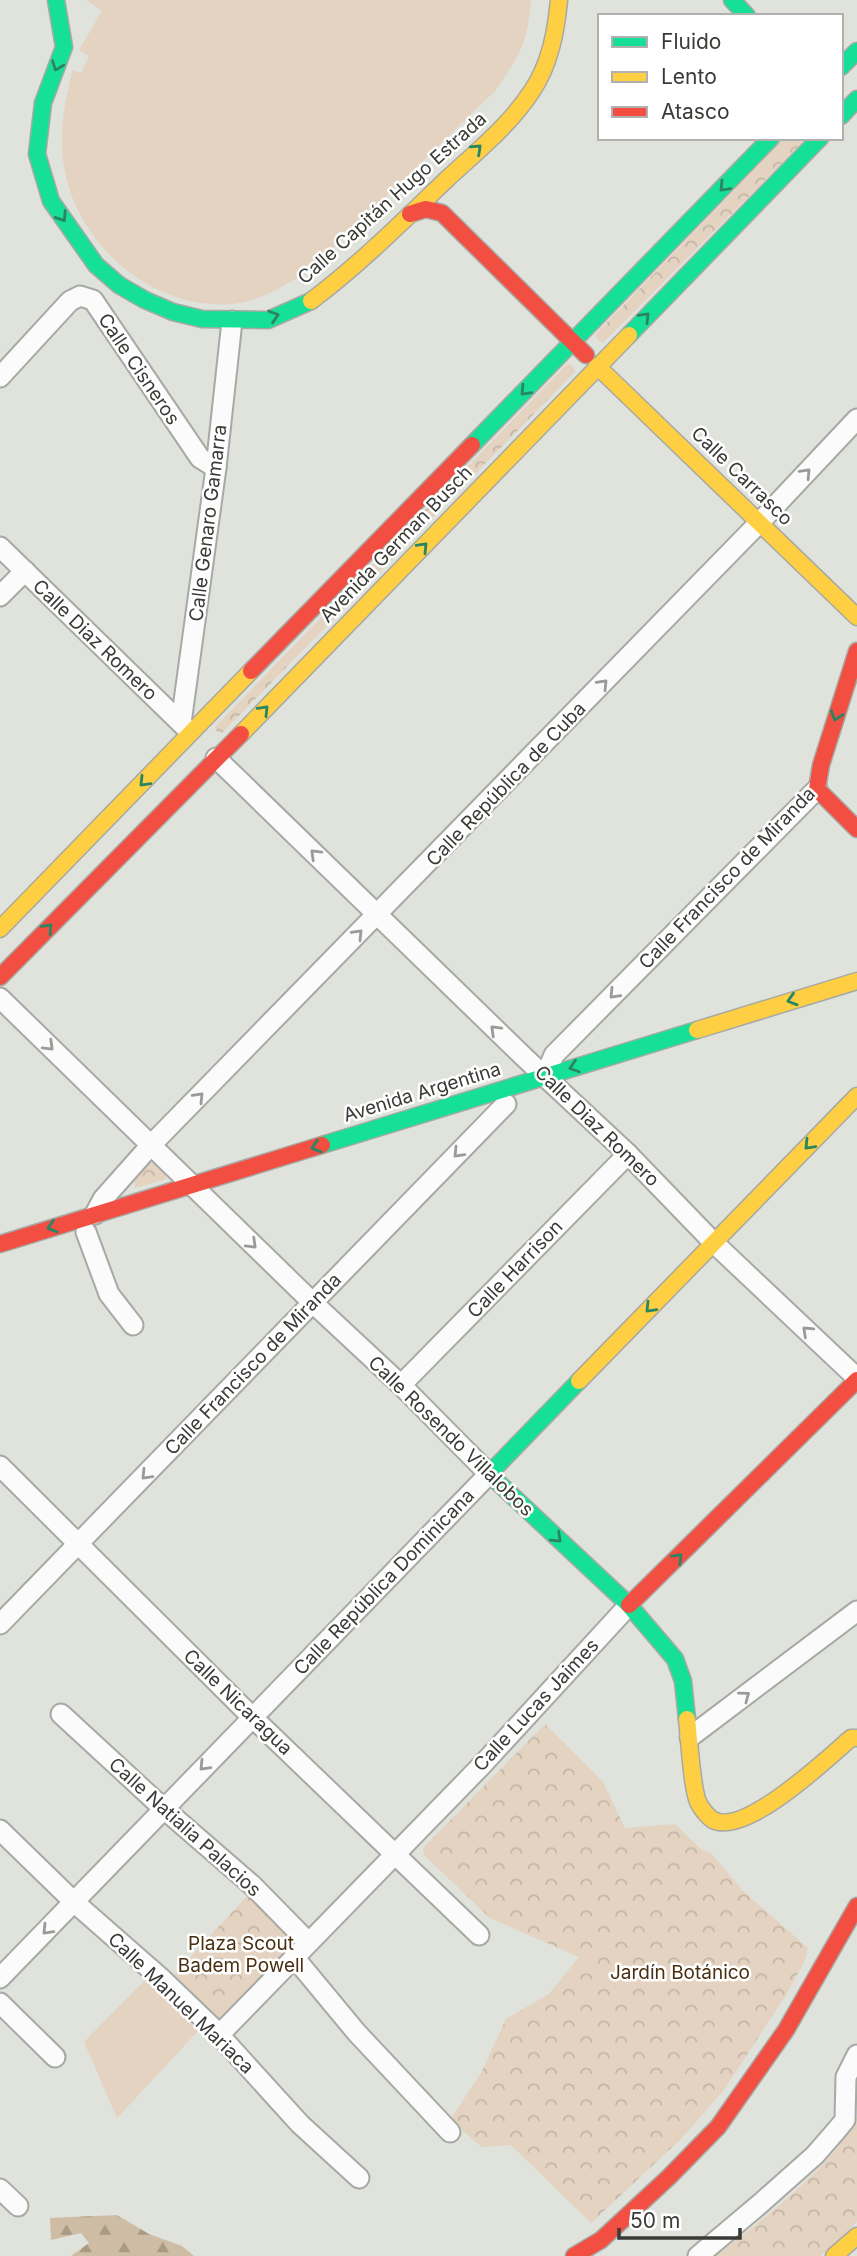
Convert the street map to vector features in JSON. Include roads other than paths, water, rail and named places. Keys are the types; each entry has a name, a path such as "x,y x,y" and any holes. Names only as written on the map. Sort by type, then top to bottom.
{"main road":[{"name":"Calle Capitán Hugo Estrada","path":"57,0 64,47 43,103 37,154 51,201 96,265 119,285 173,312 202,319 232,321 268,320 312,302 513,117 533,90 544,68 556,31 559,0"},
{"path":"732,0 745,14"},
{"path":"843,65 857,51"},
{"path":"844,120 857,99"},
{"name":"Avenida German Busch","path":"0,977 199,741 572,342 769,140"},
{"name":"Avenida German Busch","path":"0,929 597,366 818,140"},
{"path":"442,213 440,196 444,180"},
{"path":"410,214 426,209 442,213 572,342"},
{"name":"Calle Carrasco","path":"572,342 857,617"},
{"name":"Calle Francisco de Miranda","path":"817,789 821,765 857,651"},
{"path":"817,789 857,829"},
{"name":"Avenida Argentina","path":"4,1249 86,1232 197,1191 667,1046 846,994 857,981"},
{"name":"Calle República Dominicana","path":"489,1474 857,1097"},
{"name":"Avenida Argentina","path":"4,1249 95,1214 197,1191"},
{"name":"Calle Lucas Jaimes","path":"629,1605 857,1379"},
{"name":"Calle Rosendo Villalobos","path":"489,1474 629,1605 675,1659 683,1681 698,1801 705,1813 716,1822 735,1822 752,1816 851,1738 857,1738"},
{"name":"Calle Rosendo Villalobos","path":"833,1753 857,1748"},
{"path":"574,2256 601,2240 718,2127 786,2030 857,1906"},
{"path":"834,2256 857,2236"}],"street":[{"name":"Calle Cisneros","path":"0,377 70,301 80,296 93,300 200,458 216,468"},
{"name":"Calle Genaro Gamarra","path":"199,741 216,468 232,321"},
{"name":"Calle República de Cuba","path":"95,1214 103,1199 151,1145 378,915 857,419"},
{"name":"Calle Diaz Romero","path":"0,547 857,1379"},
{"path":"0,596 25,571"},
{"name":"Calle Francisco de Miranda","path":"552,1082 554,1055 817,789"},
{"name":"Calle Rosendo Villalobos","path":"0,998 313,1303 401,1385 489,1474"},
{"name":"Calle Francisco de Miranda","path":"0,1624 313,1303 503,1097"},
{"name":"Calle Harrison","path":"401,1385 628,1154"},
{"path":"86,1232 109,1294 133,1325"},
{"name":"Calle Nicaragua","path":"0,1466 252,1717 479,1935"},
{"name":"Calle República Dominicana","path":"0,1978 489,1474"},
{"name":"Calle Lucas Jaimes","path":"220,2034 482,1765 629,1605"},
{"path":"690,1737 857,1611"},
{"name":"Calle Natialia Palacios","path":"61,1713 251,1885 308,1942"},
{"name":"Calle Manuel Mariaca","path":"0,1830 74,1902 220,2034 300,2124 359,2178"},
{"path":"294,1957 357,2033 450,2132"},
{"path":"0,2003 55,2057"},
{"path":"698,2256 815,2155 835,2133 845,2120 846,2077 857,2055"},
{"path":"0,2189 18,2206"}],"park label":[{"name":"Plaza Scout Badem Powell","path":"241,1954"},
{"name":"Jardín Botánico","path":"680,1972"}]}
